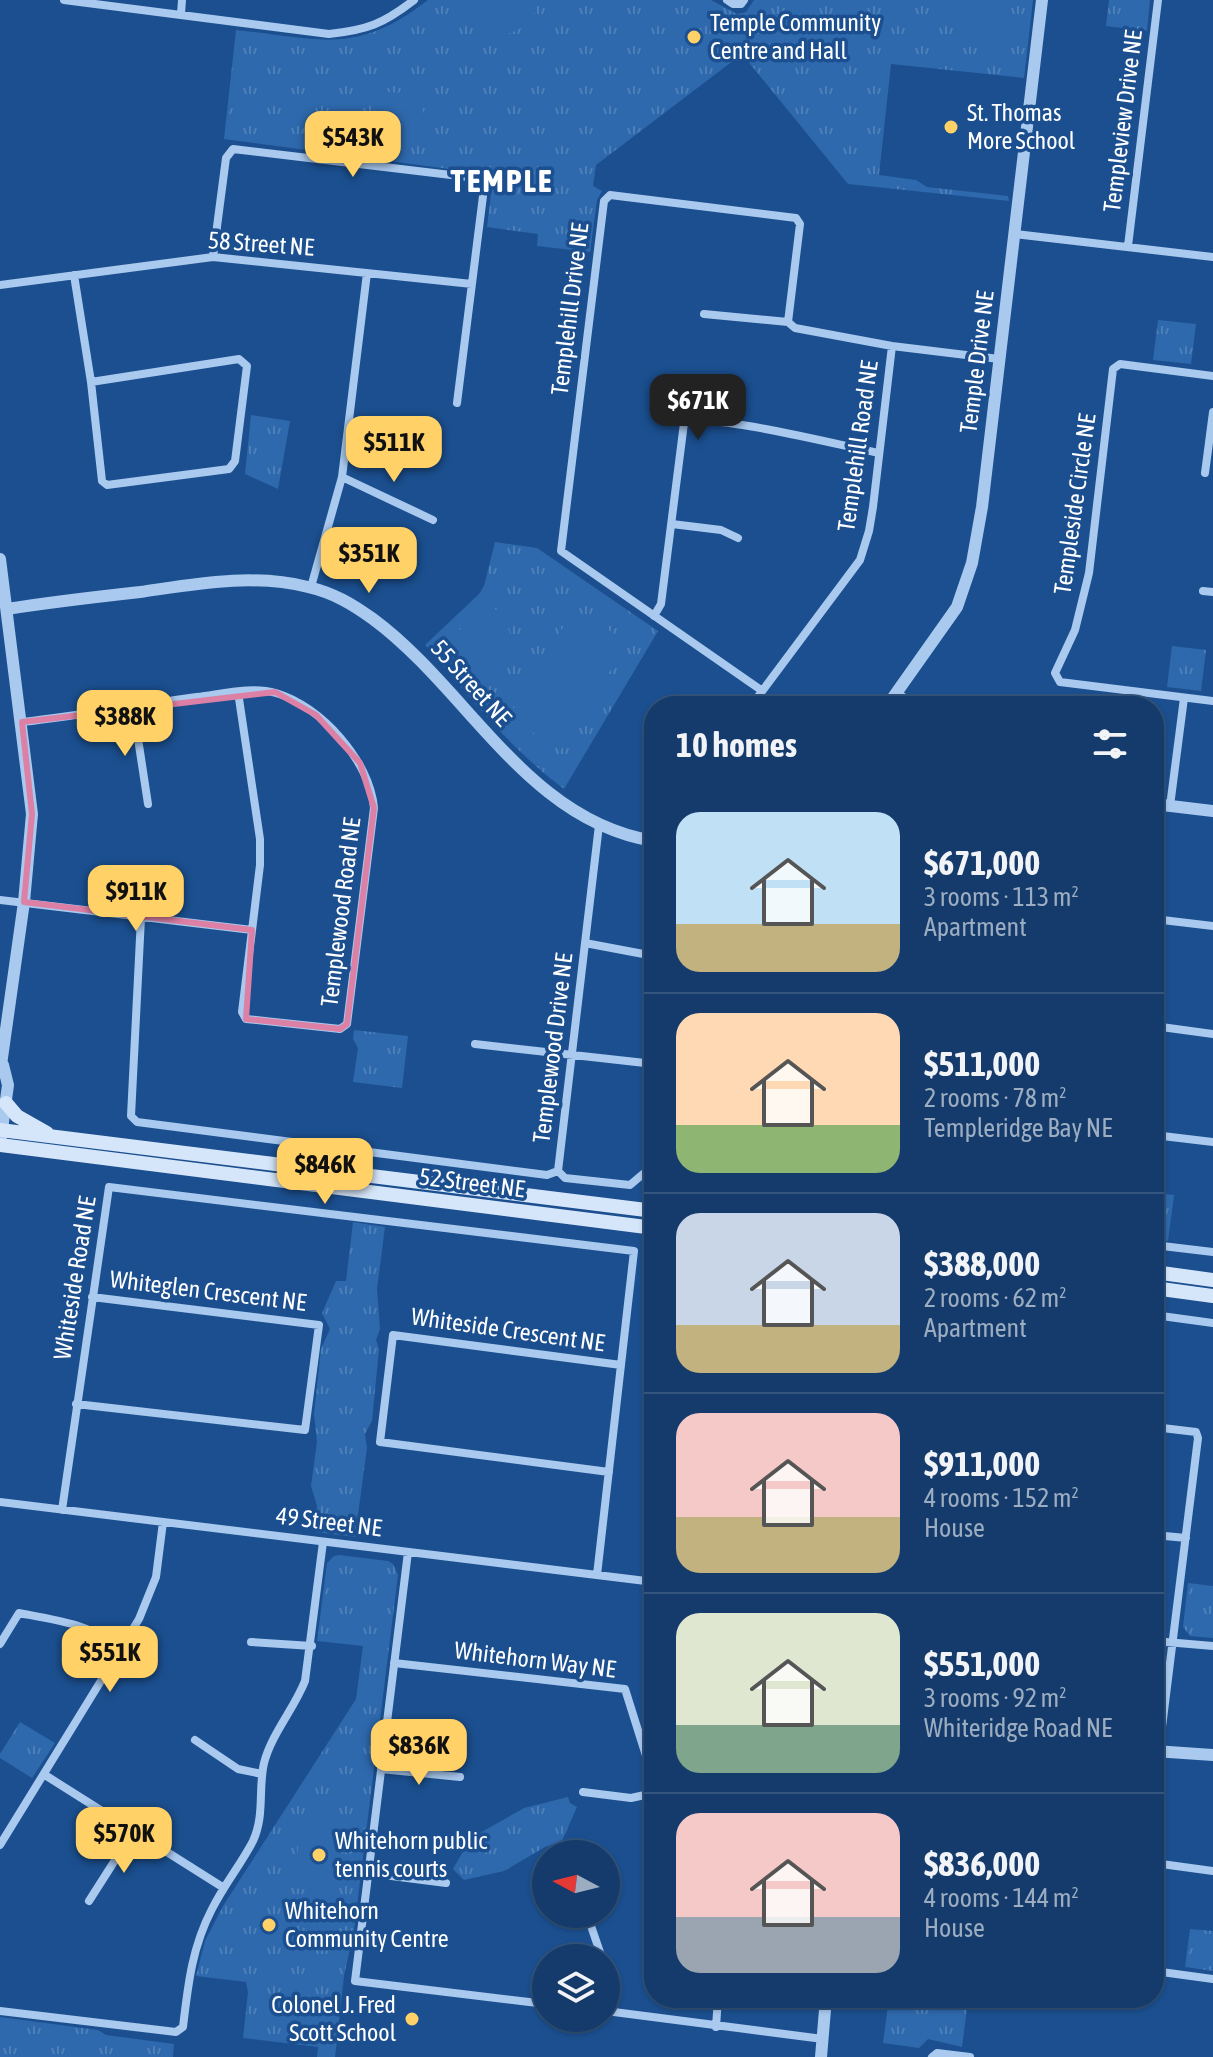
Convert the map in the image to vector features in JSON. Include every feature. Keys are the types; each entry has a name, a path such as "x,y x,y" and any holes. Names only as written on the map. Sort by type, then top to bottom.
{"main road":[{"path":"6,1103 17,1116 55,1137"},
{"name":"52 Street NE","path":"0,1137 55,1137 644,1210"},
{"name":"52 Street NE","path":"0,1137 644,1227"},
{"path":"1164,1273 1213,1280"},
{"path":"1164,1289 1213,1296"}],"street":[{"path":"64,0 329,34 362,30 392,16 414,0"},
{"path":"181,14 182,0"},
{"path":"727,0 733,4 741,4 744,0"},
{"name":"Temple Drive NE","path":"896,694 957,607 972,563 982,507 1042,0"},
{"name":"Templeview Drive NE","path":"1128,246 1158,0"},
{"path":"213,257 226,158 233,149 476,178 484,188 457,403"},
{"name":"Templehill Drive NE","path":"761,690 561,551 604,201 610,195 796,218 800,224 788,322"},
{"path":"1015,234 1213,257"},
{"name":"58 Street NE","path":"0,285 213,257 472,284"},
{"path":"311,587 342,477 367,273"},
{"path":"74,275 91,382 102,481 107,485 229,469 235,461 247,366 239,359 91,382"},
{"path":"704,314 788,322 795,328 892,346 999,359"},
{"name":"Templehill Road NE","path":"757,696 860,560 869,531 892,346"},
{"name":"Templeside Circle NE","path":"1213,376 1120,364 1113,369 1089,573 1075,630 1055,673 1060,682 1213,701"},
{"path":"1205,473 1213,412"},
{"path":"654,616 661,604 684,423 692,419 739,425 879,453"},
{"path":"342,477 433,520"},
{"path":"672,524 721,530 738,538"},
{"path":"0,559 32,814 24,902 1,1069 8,1085 0,1137"},
{"name":"55 Street NE","path":"7,609 229,580 276,580 343,598 400,640 497,746 529,776 599,825 644,838"},
{"name":"Templewood Road NE","path":"22,722 238,692 275,692 298,702 341,739 360,763 369,782 374,808 347,1024 340,1029 246,1019 242,1012 260,865 260,839 238,692"},
{"path":"1170,806 1184,698"},
{"path":"133,706 148,804"},
{"path":"1164,805 1213,811"},
{"name":"Templewood Drive NE","path":"141,918 131,1116 137,1122 547,1175 558,1171 599,825"},
{"path":"0,900 252,930"},
{"path":"1164,920 1213,926"},
{"path":"585,943 644,954"},
{"path":"1164,1027 1213,1034"},
{"path":"475,1044 644,1063"},
{"path":"1164,1136 1213,1142"},
{"path":"558,1171 565,1178 630,1185 643,1174"},
{"name":"Whiteside Road NE","path":"62,1510 109,1187 616,1247 634,1251 597,1575"},
{"path":"1164,1246 1213,1252"},
{"name":"Whiteglen Crescent NE","path":"76,1404 305,1430 319,1325 92,1297"},
{"path":"1164,1316 1213,1323"},
{"name":"Whiteside Crescent NE","path":"609,1472 380,1442 393,1335 621,1365"},
{"path":"1164,1428 1196,1432 1198,1438 1164,1704"},
{"name":"49 Street NE","path":"0,1502 644,1581"},
{"path":"0,1845 139,1619 154,1585 163,1522"},
{"path":"1164,1536 1186,1538"},
{"path":"0,2011 176,2032 183,2027 197,1940 252,1842 261,1820 262,1774 270,1745 302,1689 312,1646 323,1542"},
{"path":"408,1552 355,1981 532,2002"},
{"path":"0,1644 19,1613 73,1623 94,1630 120,1646"},
{"path":"251,1642 312,1646"},
{"path":"1164,1642 1213,1646"},
{"name":"Whitehorn Way NE","path":"394,1663 625,1689 644,1749"},
{"path":"195,1740 238,1769 262,1774"},
{"path":"1164,1752 1213,1755"},
{"path":"381,1769 460,1777"},
{"path":"45,1775 224,1888"},
{"path":"583,1792 631,1798 644,1795"},
{"path":"89,1901 133,1832"},
{"path":"1164,1864 1213,1871"},
{"path":"368,1873 446,1883"},
{"path":"1164,1972 1213,1979"},
{"path":"716,2027 717,2008"},
{"path":"821,2057 825,2008"},
{"path":"620,2012 823,2039"},
{"path":"932,2057 937,2053 970,2057"}],"highlighted area":[{"path":"275,692 316,715 360,763 374,808 347,1024 340,1029 246,1019 252,930 24,902 32,814 22,722"}],"green space":[{"path":"428,0 711,0 737,14 746,12 754,0 1033,0 1024,78 891,64 879,175 916,180 927,187 1008,196 1009,201 848,184 742,54 596,165 593,186 602,191 597,200 590,252 537,246 538,234 487,227 492,186 487,174 224,139 236,30 315,39 358,36 403,18"},
{"path":"530,0 536,9 531,19 503,36 484,22 476,1"},
{"path":"973,0 997,0 1009,8 1004,47 997,50 961,46 957,30 959,20 965,4"},
{"path":"1109,0 1150,0 1147,31 1106,26"},
{"path":"387,92 403,93 419,100 424,122 416,144 377,140 373,133 376,97"},
{"path":"1158,320 1196,324 1191,364 1153,360"},
{"path":"251,415 290,421 278,489 245,474"},
{"path":"495,542 537,548 658,631 564,789 508,739 425,645 479,594 484,586"},
{"path":"489,603 508,627 511,649 501,671 481,692 444,651 445,643"},
{"path":"574,609 628,642 561,750 508,717"},
{"path":"1172,646 1206,650 1201,691 1167,687"},
{"path":"354,1030 408,1036 402,1088 353,1082 358,1048 353,1039"},
{"path":"1164,1194 1174,1195 1168,1241 1164,1240"},
{"path":"353,1222 385,1227 377,1289 380,1329 376,1340 379,1349 372,1421 365,1434 367,1448 355,1537 315,1532 317,1506 311,1486 317,1442 314,1414 321,1349 330,1329 322,1313 336,1281 346,1281"},
{"path":"339,1555 388,1561 398,1575 335,2057 317,2057 318,2047 243,2038 248,1992 246,1982 196,1976 205,1941 223,1906 356,1699 363,1646 317,1641 327,1563"},
{"path":"1188,1583 1213,1586 1213,1638 1190,1636 1183,1627"},
{"path":"20,1722 55,1743 32,1778 0,1758"},
{"path":"568,1797 570,1803 577,1807 562,1840 532,1840 532,1855 504,1871 464,1880 453,1869 471,1838 524,1808"},
{"name":"Whitehorn public tennis courts","path":"302,1816 345,1822 337,1893 293,1888"},
{"path":"1190,1929 1213,1931 1213,1971 1185,1967"},
{"path":"888,2008 967,2008 962,2047 928,2039 919,2048 883,2043"},
{"path":"0,2017 174,2044 173,2057 0,2057"}],"place":[{"name":"Temple Community Centre and Hall","path":"694,37"},
{"name":"St. Thomas More School","path":"951,127"},
{"name":"Whitehorn public tennis courts","path":"319,1855"},
{"name":"Whitehorn Community Centre","path":"269,1925"},
{"name":"Colonel J. Fred Scott School","path":"412,2019"}],"district":[{"name":"TEMPLE","path":"502,181"}]}
